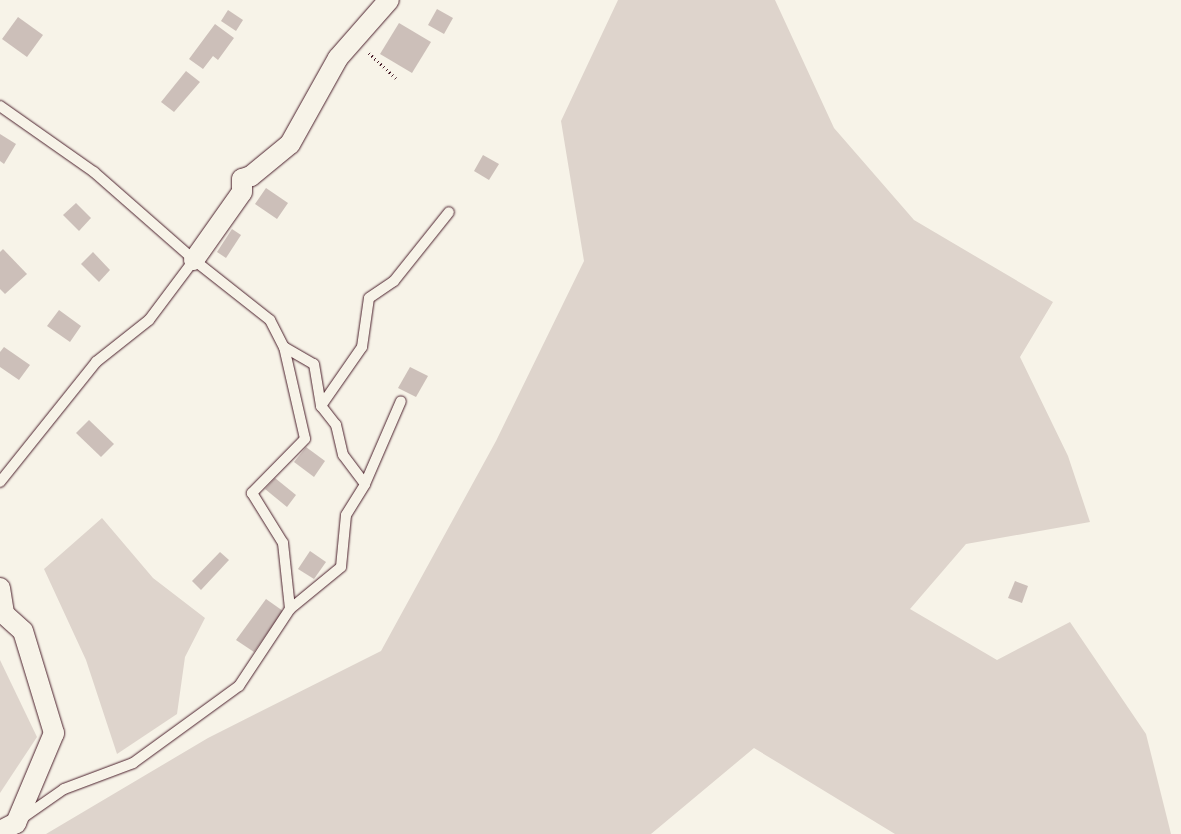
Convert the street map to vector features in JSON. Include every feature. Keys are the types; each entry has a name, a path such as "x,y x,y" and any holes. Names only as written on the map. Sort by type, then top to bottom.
{"street":[{"path":"194,260 242,192 242,179 251,176 290,144 338,58 389,0"},
{"path":"0,588 4,614 23,631 54,733 8,827"}],"lane":[{"path":"0,106 94,172 194,260 270,320 284,347 305,440 252,493 283,543 290,609"},
{"path":"321,406 362,347 369,298 394,282 450,212"},
{"path":"0,482 96,362 149,320 194,260"},
{"path":"284,347 314,364 321,406 336,425 343,455 365,484"},
{"path":"8,827 64,789 133,763 239,686 290,609 341,567 346,515 365,484 401,401"}],"path":[{"path":"338,58 370,52 396,78"}],"shaded area":[{"path":"618,0 775,0 834,128 914,220 1053,302 1020,357 1068,456 1090,522 966,544 910,609 997,660 1070,622 1146,734 1171,834 895,834 754,748 651,834 46,834 208,738 381,651 496,441 584,261 561,121"},
{"path":"102,518 153,578 205,618 185,657 177,714 117,754 86,660 44,569"},
{"path":"0,660 37,737 0,793"}],"building":[{"path":"437,9 453,18 444,34 428,25"},
{"path":"228,10 243,20 236,31 221,21"},
{"path":"18,17 43,35 27,57 2,39"},
{"path":"399,23 431,42 412,73 380,54"},
{"path":"215,24 234,38 218,60 213,56 203,69 189,59"},
{"path":"186,71 200,82 174,112 161,102"},
{"path":"0,134 16,144 4,164 0,161"},
{"path":"483,155 499,164 489,180 474,171"},
{"path":"266,188 288,203 277,219 255,204"},
{"path":"76,203 91,218 79,231 63,215"},
{"path":"232,229 241,235 226,258 217,252"},
{"path":"3,249 27,274 5,294 0,289 0,252"},
{"path":"93,252 110,270 99,282 81,264"},
{"path":"59,310 81,326 70,342 47,326"},
{"path":"4,347 30,365 19,380 0,367 0,352"},
{"path":"410,367 428,376 416,397 398,388"},
{"path":"89,420 114,444 101,457 76,433"},
{"path":"306,447 325,461 314,477 294,462"},
{"path":"275,478 296,495 287,507 265,489"},
{"path":"310,551 326,562 314,579 298,569"},
{"path":"220,552 229,560 201,590 192,581"},
{"path":"1015,581 1028,586 1022,603 1008,598"},
{"path":"266,599 283,611 254,652 236,640"}]}
